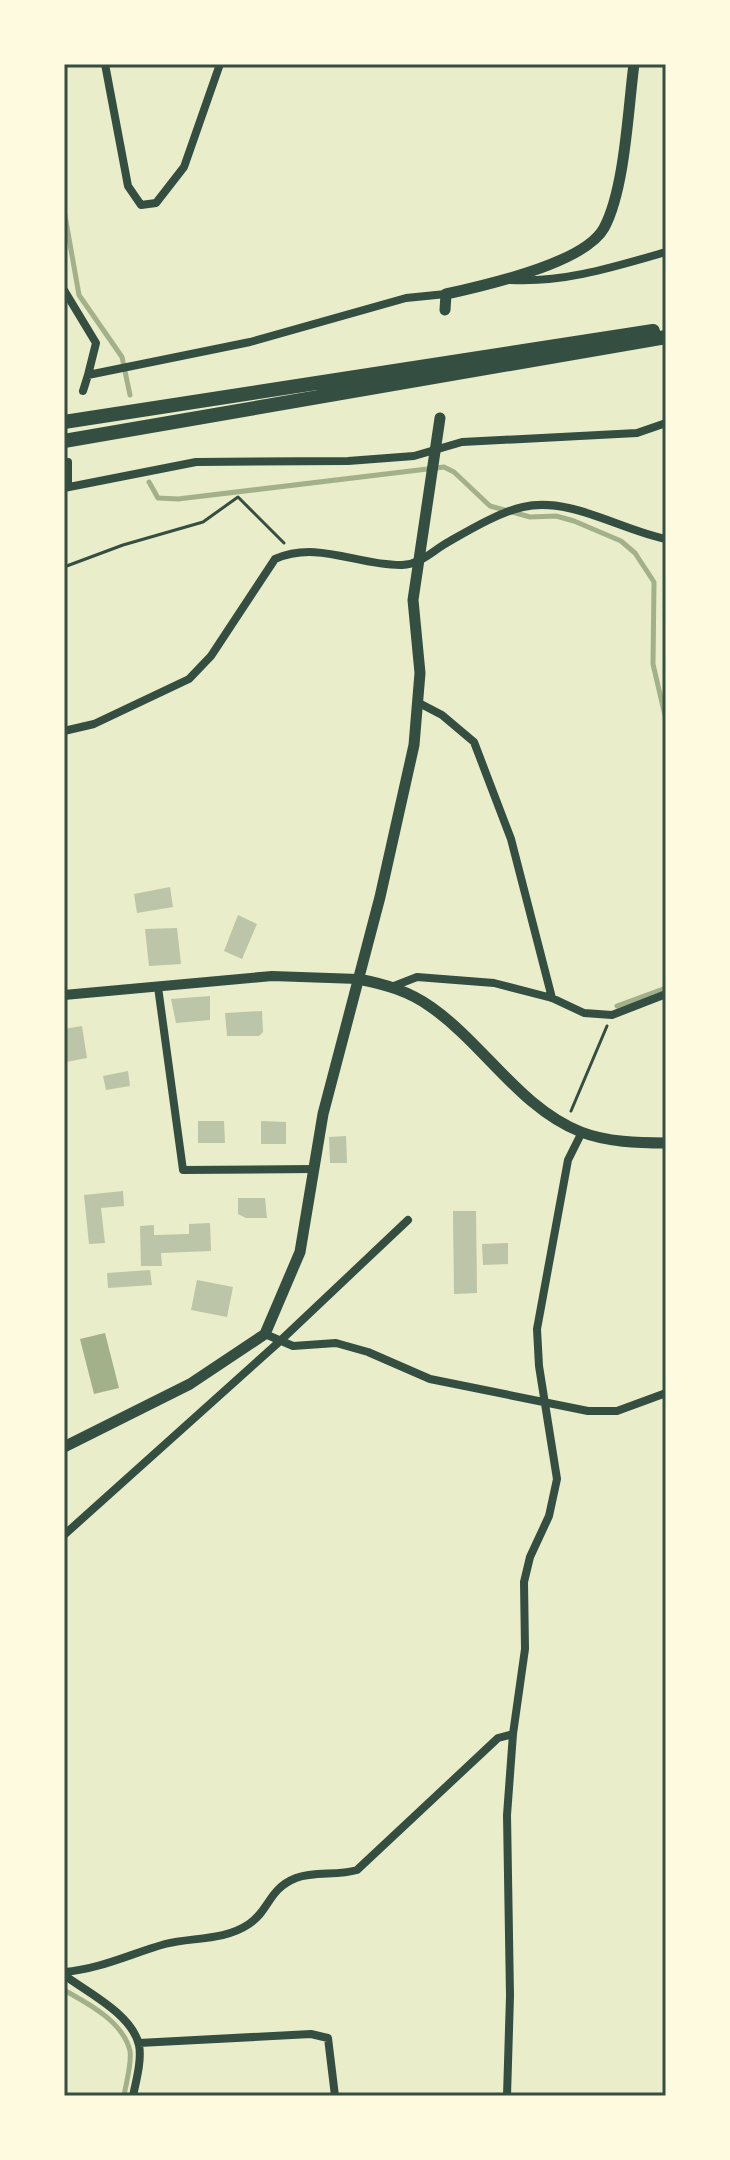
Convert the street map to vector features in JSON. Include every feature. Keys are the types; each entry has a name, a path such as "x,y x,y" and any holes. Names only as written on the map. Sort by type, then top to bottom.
{"highway":[{"path":"64,422 666,329"},
{"path":"64,441 666,337"}],"main road":[{"path":"445,310 446,294 509,280 567,257 603,230 619,175 634,64"},
{"path":"64,1447 190,1384 265,1334 300,1252 323,1114 397,821 419,703 413,600 440,418"},
{"path":"358,979 394,986 432,1007 535,1103 582,1132 615,1140 666,1143"}],"street":[{"path":"105,64 128,186 141,205 156,203 184,167 220,64"},
{"path":"509,280 536,282 592,274 666,252"},
{"path":"64,290 96,343 83,391"},
{"path":"88,375 250,342 380,304 446,294"},
{"path":"68,462 66,488 196,462 348,461 414,456 462,442 637,433 666,423"},
{"path":"64,731 94,724 189,679 211,656 275,559 292,551 308,550 399,565 417,563 450,541 522,507 556,505 666,539"},
{"path":"419,703 442,715 474,742 511,839 552,998"},
{"path":"64,995 272,976 358,979"},
{"path":"394,986 417,977 494,983 552,998 584,1013 612,1015 666,994"},
{"path":"158,987 183,1170 314,1169"},
{"path":"507,2096 510,1996 507,1815 513,1734 525,1649 524,1582 530,1557 549,1516 557,1479 555,1448 544,1403 537,1329 568,1160 582,1132"},
{"path":"64,1535 279,1342 408,1220"},
{"path":"265,1334 293,1346 336,1343 368,1352 430,1379 544,1403 617,1411 666,1393"},
{"path":"64,1974 90,1970 166,1944 224,1935 247,1926 261,1914 272,1892 298,1877 338,1876 357,1870 498,1738 513,1734"},
{"path":"64,1974 110,2008 139,2043 133,2096"},
{"path":"139,2043 311,2034 328,2038 335,2096"}],"path":[{"path":"64,567 123,545 203,522 238,497 292,551"},
{"path":"566,1123 612,1015"}],"shaded area":[{"path":"105,1333 119,1388 94,1394 80,1339"}],"building":[{"path":"170,887 173,907 137,913 134,894"},
{"path":"238,915 257,924 242,959 224,951"},
{"path":"177,928 181,964 149,966 145,929"},
{"path":"210,996 210,1020 176,1023 171,999"},
{"path":"262,1011 263,1032 259,1036 227,1036 225,1013"},
{"path":"82,1026 87,1058 66,1062 64,1029"},
{"path":"128,1071 130,1086 106,1090 103,1076"},
{"path":"198,1121 224,1121 225,1143 198,1143"},
{"path":"261,1121 286,1122 286,1144 261,1144"},
{"path":"346,1136 347,1163 330,1163 329,1137"},
{"path":"123,1191 124,1206 101,1208 105,1243 89,1244 84,1195"},
{"path":"238,1198 265,1198 267,1218 246,1218 238,1214"},
{"path":"453,1211 476,1211 477,1293 454,1294"},
{"path":"210,1223 211,1251 161,1253 162,1266 141,1266 140,1226 154,1225 154,1235 189,1234 189,1224"},
{"path":"508,1243 508,1264 483,1265 482,1244"},
{"path":"150,1270 152,1285 108,1288 107,1273"},
{"path":"197,1280 233,1287 227,1317 191,1310"}],"waterway":[{"path":"64,210 79,295 122,357 130,395"},
{"path":"149,482 158,498 178,499 444,467 454,472 490,506 530,517 556,516 621,541 635,553 654,582 653,664 666,720"},
{"path":"617,1006 666,988"},
{"path":"64,1990 103,2014 126,2040 130,2067 124,2096"}]}
